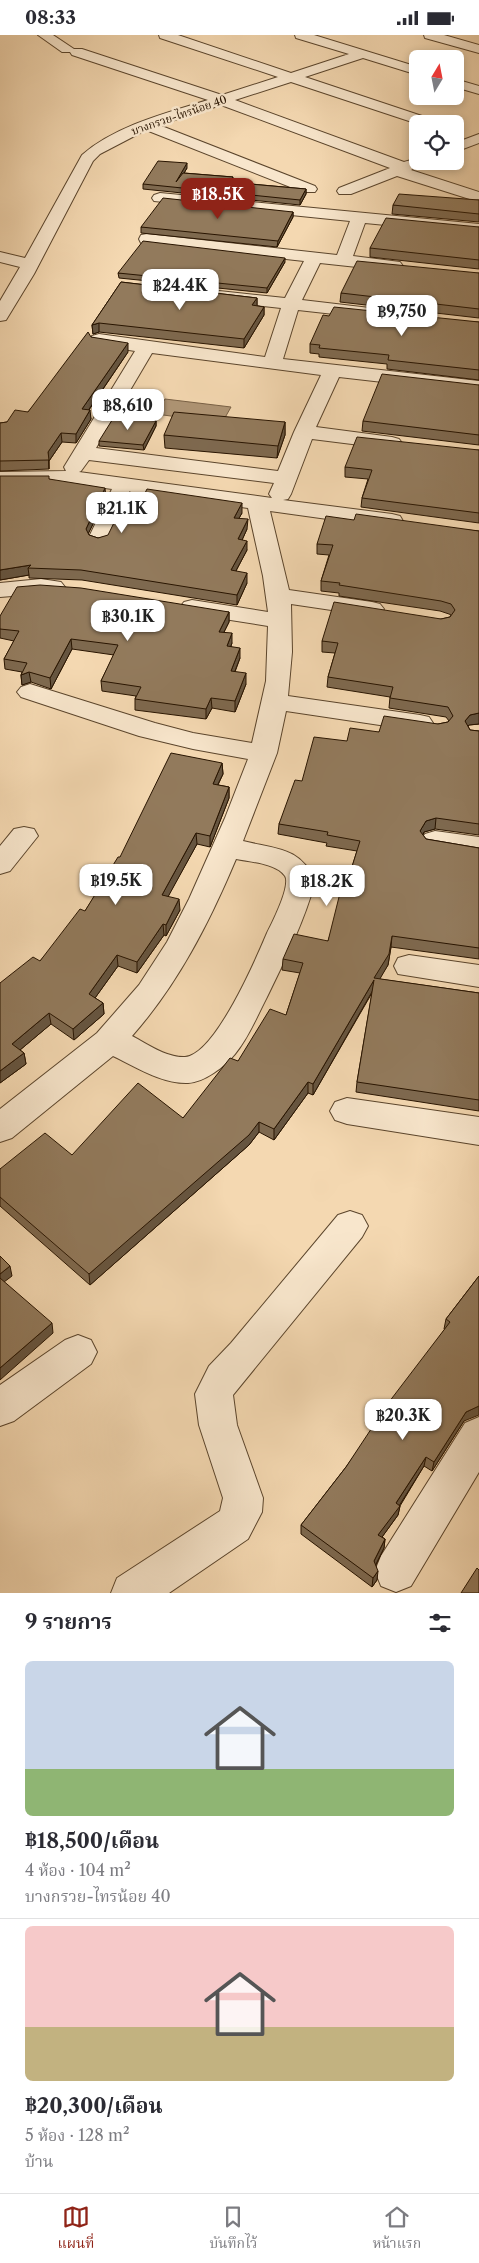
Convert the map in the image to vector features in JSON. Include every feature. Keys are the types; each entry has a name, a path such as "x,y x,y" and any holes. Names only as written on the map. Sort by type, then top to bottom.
{"street":[{"path":"44,35 72,50 222,100 479,197"},
{"path":"165,35 409,116"},
{"path":"301,35 409,68"},
{"path":"430,35 479,49"},
{"name":"บางกรวย-ไทรน้อย 40","path":"0,316 87,158 95,151 145,125 362,54"},
{"path":"464,86 479,90"},
{"path":"145,125 309,189"},
{"path":"464,134 478,139"},
{"path":"464,144 478,139"},
{"path":"345,191 409,166"},
{"path":"160,198 479,229"},
{"path":"293,255 311,213"},
{"path":"343,260 359,218"},
{"path":"147,239 411,268"},
{"path":"0,257 30,263"},
{"path":"272,364 291,304 314,258"},
{"path":"202,294 390,315"},
{"path":"100,340 272,364 479,387"},
{"path":"68,477 148,346"},
{"path":"0,1128 110,1040 147,997 177,953 200,909 252,788 264,753 277,702 279,608 266,504 286,478 304,432 334,370"},
{"path":"304,432 411,445"},
{"path":"83,453 286,478"},
{"path":"0,477 68,477 411,523"},
{"path":"99,539 125,485"},
{"path":"0,590 42,586 74,589"},
{"path":"167,603 392,612"},
{"path":"30,692 148,730 193,741 264,753"},
{"path":"277,702 437,725"},
{"path":"0,864 24,836"},
{"path":"435,841 479,847"},
{"path":"110,1040 166,1067 188,1070 206,1063 224,1045 237,1026 273,954 294,905 301,882 297,871 285,861 226,847"},
{"path":"409,966 479,976"},
{"path":"347,1111 479,1131"},
{"path":"132,1593 234,1525 242,1512 243,1498 218,1425 214,1394 222,1378 244,1355 350,1226"},
{"path":"0,1408 78,1352"},
{"path":"396,1571 479,1436"}],"shaded area":[{"path":"165,399 231,407 222,423 156,414"}],"building":[{"path":"158,161 187,163 176,182 183,173 233,177 231,180 251,182 250,184 306,189 300,200 143,184"},
{"path":"399,194 479,200 479,214 393,205"},
{"path":"163,198 293,212 278,241 141,227"},
{"path":"386,218 479,227 479,260 370,248"},
{"path":"143,241 285,258 267,288 118,273"},
{"path":"357,261 479,273 479,309 341,293"},
{"path":"121,282 257,298 252,305 264,307 244,339 99,323 92,325"},
{"path":"334,307 479,322 479,370 388,360 389,355 319,348 320,345 310,344 323,315 329,316"},
{"path":"88,332 91,337 128,343 82,409 90,410 76,434 61,433 48,452 49,460 0,461 0,423 7,422 15,410 28,412"},
{"path":"382,374 479,385 479,435 363,421"},
{"path":"174,412 285,422 278,446 164,435"},
{"path":"114,417 156,421 143,445 99,441"},
{"path":"357,437 479,450 479,513 362,498 372,470 345,467"},
{"path":"0,476 49,476 49,479 105,488 86,529 89,535 98,538 108,535 129,492 144,495 147,489 242,503 234,518 248,519 238,539 247,541 231,570 247,573 237,595 81,570 28,568 31,565 0,570"},
{"path":"356,514 479,531 479,713 470,715 465,721 470,730 479,731 479,824 436,818 426,821 420,831 426,839 479,848 479,948 392,936 389,954 374,978 479,993 479,1100 357,1082 374,980 313,1084 308,1082 274,1129 259,1122 249,1135 89,1274 0,1197 0,1169 45,1133 72,1155 138,1083 183,1118 230,1058 238,1061 270,1009 286,1015 303,963 283,959 294,934 328,941 341,889 345,889 360,841 327,835 328,832 279,824 295,780 302,781 314,737 347,741 350,728 379,732 384,716 438,724 448,722 453,716 448,707 390,698 393,687 328,677 338,643 322,641 334,602 441,619 450,617 455,610 451,604 441,601 321,581 333,545 317,544 326,516 354,520"},
{"path":"40,585 81,588 229,612 219,632 232,633 227,646 240,648 231,671 246,673 235,701 211,698 206,709 135,699 141,687 101,681 118,645 71,639 50,678 29,672 21,675 27,663 4,659 19,631 0,629 0,616 17,587"},
{"path":"171,753 222,763 213,784 229,787 210,836 196,833 162,895 179,899 166,925 163,924 137,962 117,955 89,994 103,1003 73,1029 49,1013 12,1044 24,1053 0,1071 0,983 33,957 40,961 80,909 85,911 118,857 120,857"},
{"path":"0,1256 10,1266 0,1274"},
{"path":"479,1276 479,1406 466,1412 434,1462 426,1457 396,1503 400,1506 378,1535 385,1539 374,1561 378,1571 373,1578 301,1525 346,1467 389,1402 450,1322 446,1319"},
{"path":"0,1278 52,1323 0,1368"},
{"path":"477,1568 479,1570 479,1593 461,1593"}]}
